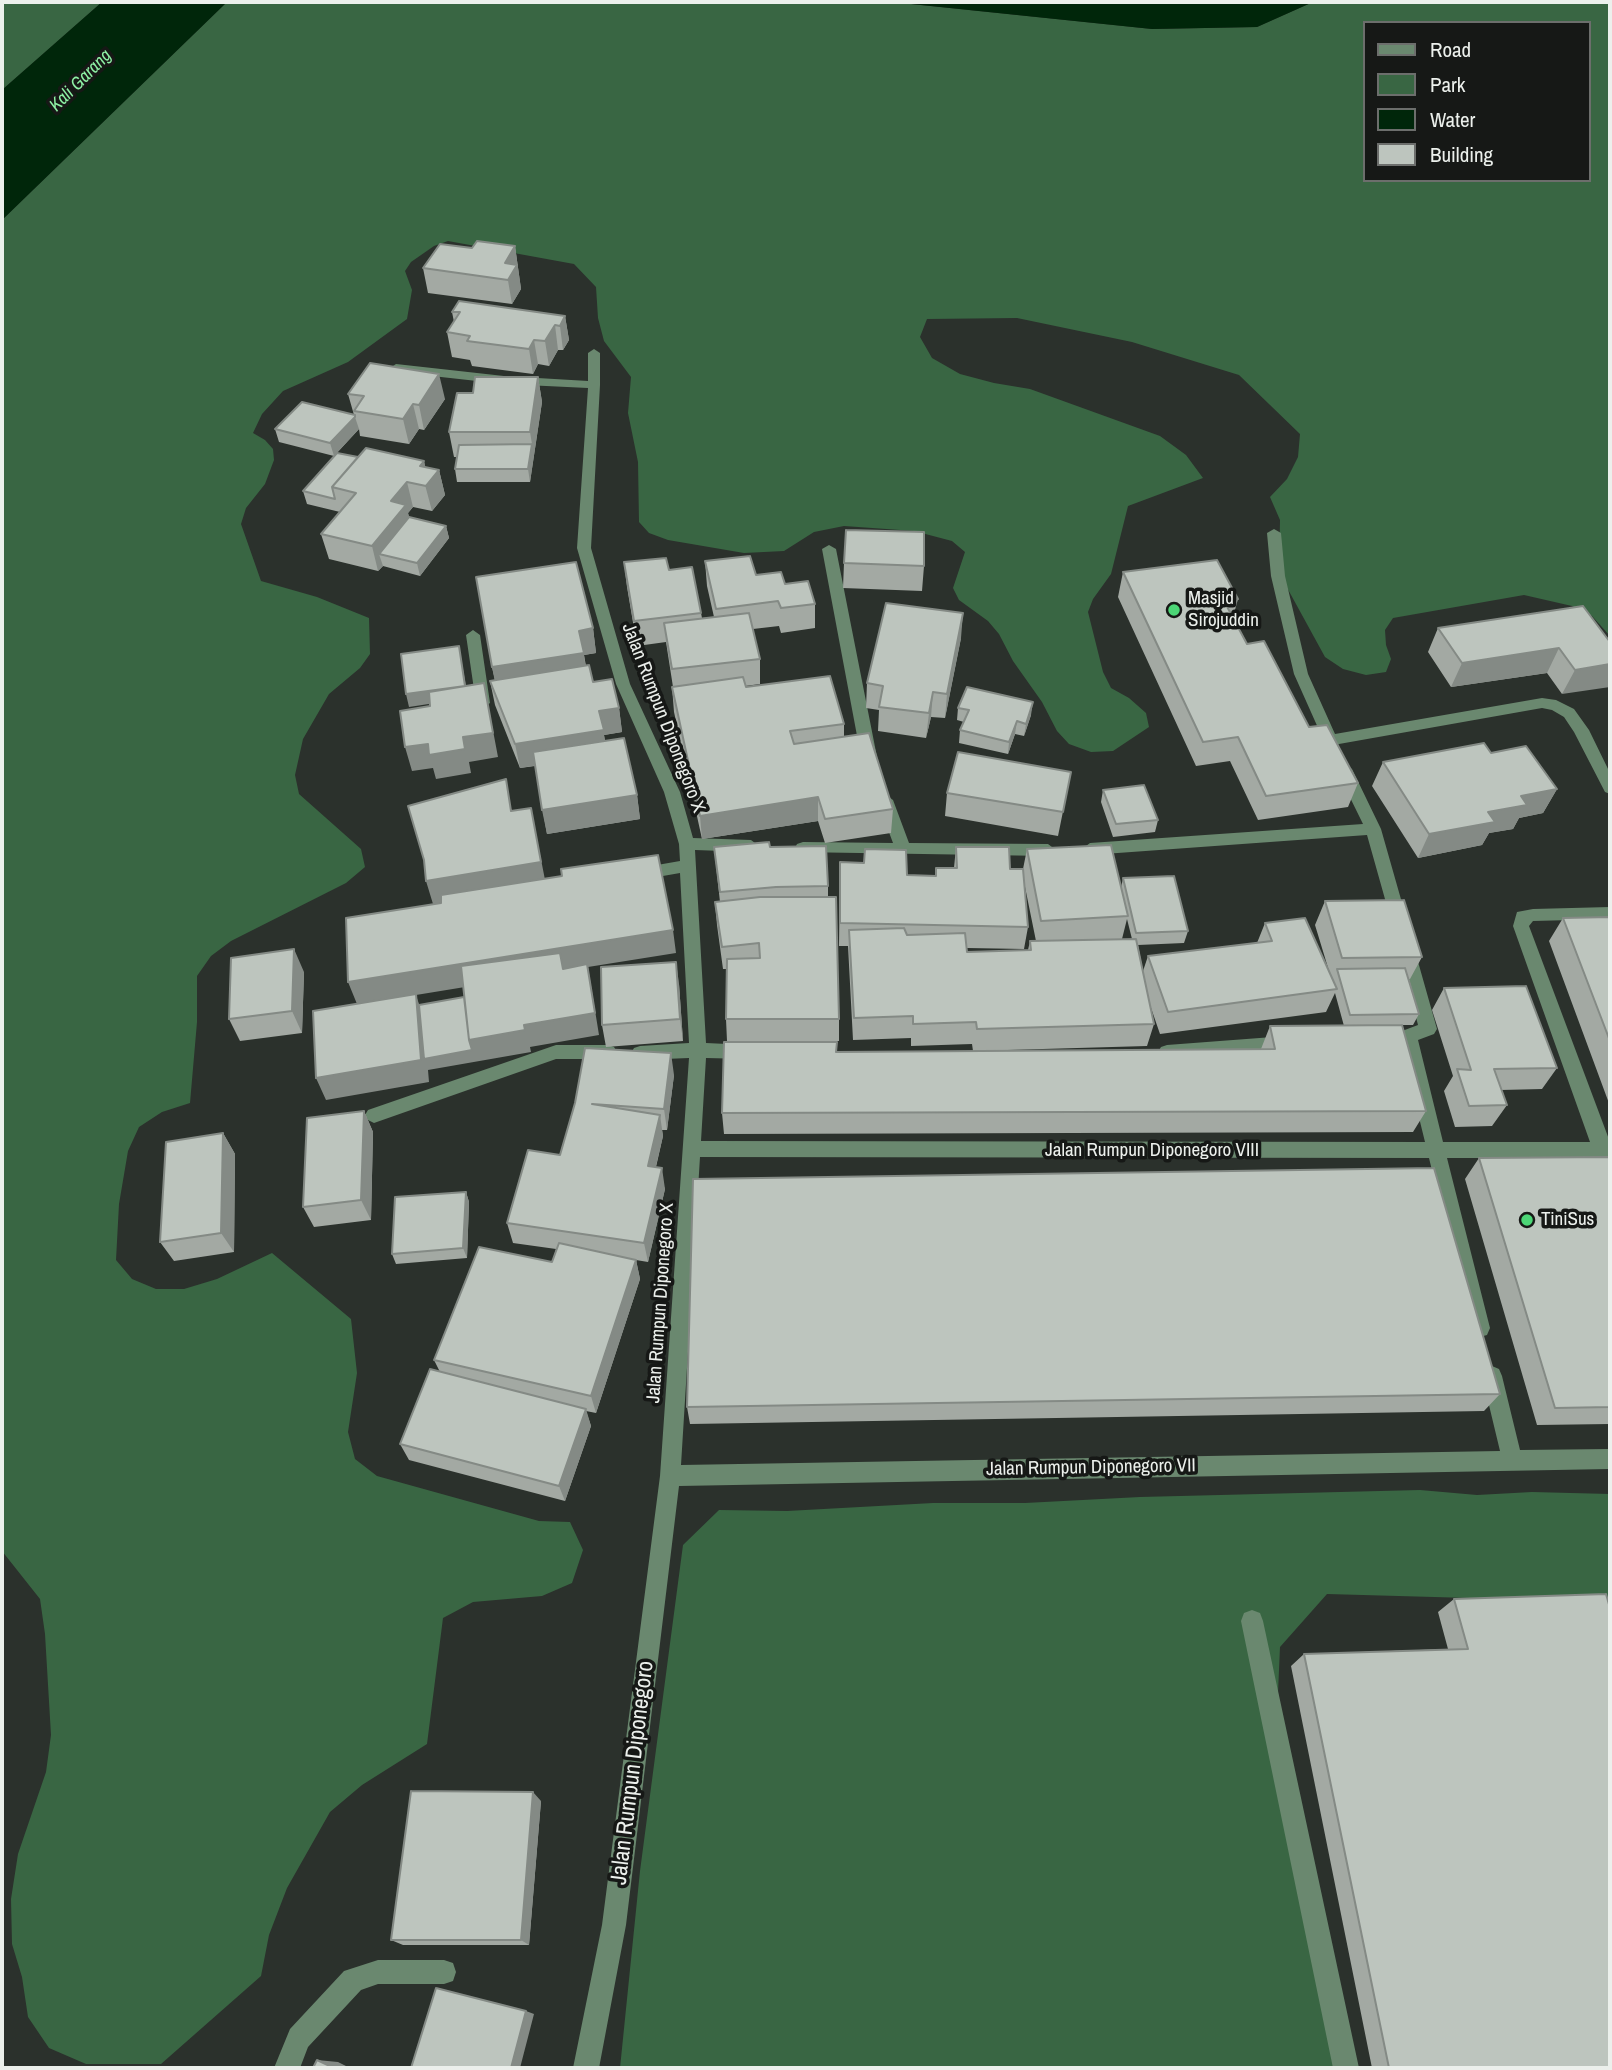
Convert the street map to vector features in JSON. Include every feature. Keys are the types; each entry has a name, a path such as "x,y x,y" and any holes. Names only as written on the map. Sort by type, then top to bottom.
{"street":[{"name":"Jalan Rumpun Diponegoro X","path":"594,353 584,548 617,684 672,792 687,844 698,1050 670,1476"},
{"path":"396,368 504,380 594,385"},
{"path":"1274,533 1278,576 1301,674 1373,829 1428,1029 1402,1036 1436,1151 1513,1459"},
{"path":"829,549 859,696 867,751 903,849"},
{"path":"473,635 484,703"},
{"path":"1330,740 1542,704 1556,705 1569,713 1581,730 1610,788"},
{"path":"790,848 1067,850 1373,829"},
{"path":"687,844 764,847"},
{"path":"622,878 688,866"},
{"path":"1606,1150 1521,926 1523,917 1533,915 1610,913"},
{"path":"1146,1053 1303,1042"},
{"path":"374,1115 556,1052 649,1054 698,1050 763,1053"},
{"name":"Jalan Rumpun Diponegoro VIII","path":"693,1149 1606,1150"},
{"name":"Jalan Rumpun Diponegoro VII","path":"670,1476 1610,1459"},
{"name":"Jalan Rumpun Diponegoro","path":"586,2068 594,2042 614,1925 670,1476"},
{"path":"1252,1621 1346,2068"},
{"path":"287,2068 299,2038 353,1980 378,1972 444,1972"}],"green space":[{"path":"2,2 102,2 2,90"},
{"path":"227,2 892,2 1152,29 1257,27 1313,2 1610,2 1610,636 1592,616 1572,606 1524,595 1393,618 1385,630 1391,659 1386,672 1366,675 1343,669 1325,657 1279,573 1280,520 1270,497 1287,479 1298,457 1300,434 1239,375 1132,342 1017,318 927,319 920,337 932,358 960,374 1030,389 1160,436 1186,455 1203,478 1128,506 1111,574 1093,599 1088,612 1103,672 1111,688 1129,698 1146,713 1149,727 1113,751 1091,752 1069,744 1057,731 999,634 988,621 959,600 953,588 965,552 952,541 914,531 844,526 814,532 784,551 744,553 668,540 649,533 639,522 638,462 628,413 631,377 604,341 598,318 596,287 574,264 448,241 434,246 411,262 405,271 412,290 407,319 348,362 283,391 262,414 253,433 273,449 274,460 265,484 246,508 241,524 261,581 317,597 369,618 370,654 360,668 329,694 303,739 295,775 299,794 361,849 365,867 346,883 231,941 211,956 197,976 197,1022 190,1103 162,1112 139,1127 128,1151 119,1204 116,1260 132,1279 156,1289 184,1289 217,1279 272,1253 351,1319 357,1373 348,1432 355,1459 377,1476 539,1521 570,1522 583,1550 572,1583 542,1596 473,1602 443,1618 427,1744 362,1785 330,1812 287,1888 269,1935 261,1976 161,2064 86,2064 49,2048 28,2017 22,1977 12,1944 11,1899 18,1854 46,1772 51,1735 45,1634 40,1599 2,1551 2,220"},
{"path":"1420,1490 1477,1495 1532,1492 1610,1494 1610,1610 1505,1599 1327,1594 1280,1647 1278,1693 1344,2068 620,2068 640,1871 683,1545 719,1510 787,1511 933,1503 1025,1503 1140,1497"}],"water":[{"name":"Kali Garang","path":"102,2 227,2 2,220 2,90"},
{"path":"892,2 1313,2 1257,27 1152,29"}],"building":[{"path":"477,241 515,246 505,263 517,265 508,280 423,268 440,244 472,248"},
{"path":"459,301 565,316 560,326 555,325 545,341 534,340 529,349 467,341 470,336 447,332 460,312 452,312"},
{"path":"370,363 439,374 419,405 413,404 403,419 354,411 364,396 348,394"},
{"path":"475,377 538,377 530,432 449,432 457,393 473,393"},
{"path":"302,402 355,417 330,443 275,429"},
{"path":"532,444 528,469 455,469 459,445"},
{"path":"366,448 424,461 420,466 439,470 426,486 407,482 391,501 406,505 372,546 321,534 356,493 332,487"},
{"path":"337,453 358,457 332,487 335,499 303,491"},
{"path":"409,517 446,526 417,563 379,554"},
{"path":"846,530 924,532 924,566 844,563"},
{"path":"750,556 756,575 781,572 785,584 808,581 815,604 781,608 778,601 716,609 705,561"},
{"path":"666,558 669,570 692,567 701,613 634,621 624,562"},
{"path":"1217,560 1238,599 1224,601 1247,644 1264,641 1309,727 1327,725 1358,783 1266,796 1238,737 1203,742 1123,572"},
{"path":"576,562 593,628 579,631 584,653 492,667 476,577"},
{"path":"886,603 963,613 947,694 933,692 929,713 879,707 883,686 867,683"},
{"path":"1583,606 1610,642 1610,664 1575,670 1559,648 1462,663 1438,628"},
{"path":"749,613 760,659 672,669 664,623"},
{"path":"459,646 465,686 406,694 401,654"},
{"path":"589,665 593,682 612,679 619,708 599,711 604,730 515,744 490,681"},
{"path":"830,676 844,724 790,731 794,744 869,733 893,809 825,819 818,797 700,816 672,687 743,677 746,687"},
{"path":"484,683 493,733 463,737 465,749 429,755 428,744 405,747 400,711 430,706 429,692"},
{"path":"967,687 1033,702 1026,724 1017,721 1009,742 960,730 969,710 958,708"},
{"path":"624,738 637,795 542,810 533,752"},
{"path":"1484,743 1491,753 1526,746 1557,789 1521,796 1527,805 1488,812 1495,822 1429,834 1383,762"},
{"path":"958,752 1071,772 1063,812 947,793"},
{"path":"506,779 511,811 531,808 541,862 426,881 424,860 408,806"},
{"path":"1144,785 1158,820 1116,824 1103,790"},
{"path":"769,842 770,847 826,846 828,886 720,892 714,847"},
{"path":"1111,845 1128,916 1041,921 1027,849"},
{"path":"956,847 1009,847 1010,869 1023,869 1028,927 840,923 840,862 864,863 865,849 906,850 907,875 936,876 936,868 957,868"},
{"path":"658,855 673,930 348,982 346,918 441,903 441,895 562,876 561,869"},
{"path":"1174,876 1188,931 1136,933 1123,878"},
{"path":"760,897 836,897 839,1019 726,1019 727,959 760,958 759,943 722,947 715,902"},
{"path":"1404,900 1422,957 1342,958 1325,901"},
{"path":"1610,917 1610,1041 1563,918"},
{"path":"1305,918 1337,989 1168,1012 1148,956 1272,941 1265,923"},
{"path":"904,928 907,935 965,933 967,952 1031,950 1030,941 1136,939 1154,1024 977,1029 976,1022 913,1024 913,1016 854,1018 849,930"},
{"path":"294,949 292,1011 229,1019 231,958"},
{"path":"560,953 563,969 587,964 595,1013 524,1025 525,1030 469,1040 461,966"},
{"path":"676,962 680,1019 602,1025 601,967"},
{"path":"1405,968 1419,1014 1350,1015 1337,969"},
{"path":"1526,986 1557,1068 1494,1069 1507,1105 1469,1106 1457,1069 1471,1070 1444,988"},
{"path":"416,994 421,1060 316,1078 313,1011"},
{"path":"464,997 472,1050 424,1059 419,1005"},
{"path":"1402,1025 1426,1111 722,1113 724,1042 837,1042 836,1052 1275,1049 1270,1026"},
{"path":"585,1048 671,1053 664,1109 592,1104 660,1115 648,1166 662,1168 644,1243 507,1223 528,1150 560,1155 575,1103"},
{"path":"364,1111 361,1200 303,1207 307,1118"},
{"path":"223,1133 221,1233 160,1242 166,1142"},
{"path":"1610,1157 1610,1407 1555,1408 1479,1158"},
{"path":"1434,1168 1500,1394 687,1407 693,1179"},
{"path":"466,1192 463,1248 392,1254 395,1197"},
{"path":"559,1243 636,1260 591,1396 434,1360 479,1247 552,1262"},
{"path":"430,1369 586,1409 559,1486 400,1444"},
{"path":"1606,1594 1610,1608 1610,2068 1389,2068 1304,1654 1468,1649 1454,1599"},
{"path":"411,1791 533,1792 521,1940 391,1940"},
{"path":"436,1988 526,2011 511,2068 411,2068"},
{"path":"317,2060 334,2068 313,2068"}],"place":[{"name":"Masjid Sirojuddin","path":"1174,610"},
{"name":"TiniSus","path":"1527,1220"}]}
